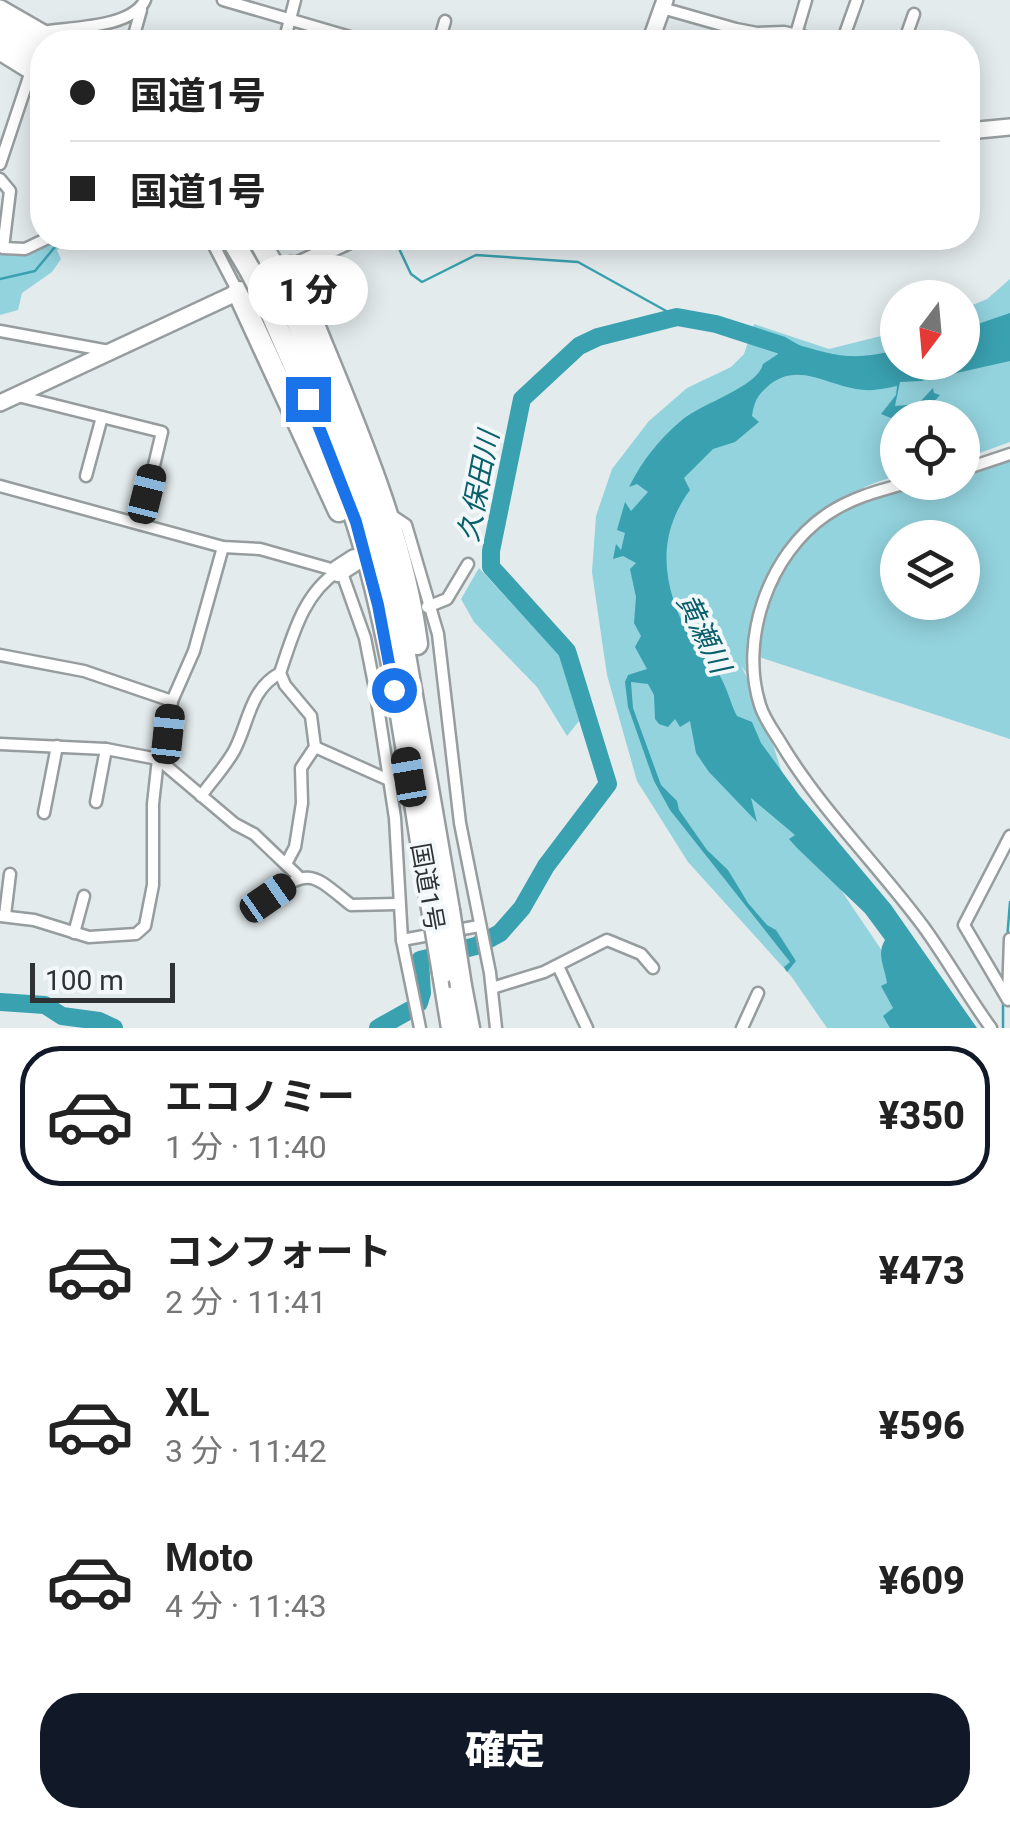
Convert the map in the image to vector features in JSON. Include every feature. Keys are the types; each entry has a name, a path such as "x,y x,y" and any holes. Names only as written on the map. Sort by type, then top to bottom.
{"highway":[{"path":"0,19 30,33"},
{"path":"1,45 30,65"},
{"name":"国道1号","path":"238,250 268,303 356,522 378,605 469,1028"},
{"name":"国道1号","path":"265,250 284,288 379,536 399,620 424,760 441,912 443,972 452,1028"},
{"path":"291,267 386,512 413,616 429,741 424,760"},
{"path":"238,292 340,515 346,566 390,665"}],"street":[{"path":"224,0 325,30"},
{"path":"287,30 296,0"},
{"path":"797,30 806,0"},
{"path":"846,30 857,0"},
{"path":"654,30 663,4 748,30"},
{"path":"77,30 126,19 143,5"},
{"path":"136,30 143,5"},
{"path":"0,8 31,30"},
{"path":"908,30 914,14"},
{"path":"442,30 445,21"},
{"path":"0,164 30,85"},
{"path":"980,120 1010,118"},
{"path":"980,130 1010,127"},
{"path":"0,179 10,191 3,248 30,247"},
{"path":"216,250 238,292"},
{"path":"8,399 329,250"},
{"path":"0,330 110,351"},
{"path":"8,399 162,432 140,524"},
{"path":"86,476 102,417"},
{"path":"980,464 1010,454"},
{"path":"0,486 223,547 260,549 346,566"},
{"path":"880,491 850,500 822,517 794,546 771,581 757,624 754,675 760,708 804,782 924,928 990,1028"},
{"path":"386,512 406,526 438,634 460,823 496,1028"},
{"path":"10,874 2,916 34,920 89,937 136,934 145,926 153,885 158,759 168,734 172,701 194,650 223,547"},
{"path":"428,606 446,598 468,564"},
{"path":"201,796 234,751 245,716 266,680 280,672 313,593 346,566"},
{"path":"346,566 391,781 402,940 420,1028"},
{"path":"0,655 84,671 172,701"},
{"path":"280,672 311,716 315,747 302,768 302,803 295,846 286,864"},
{"path":"0,744 106,749 158,759 235,824 254,834 298,876 317,878 351,905 398,904"},
{"path":"44,813 57,746"},
{"path":"315,747 391,781"},
{"path":"96,802 106,749"},
{"path":"1009,1001 964,925 1010,836"},
{"path":"268,898 298,876"},
{"path":"74,932 84,896"},
{"path":"402,940 479,926"},
{"path":"492,988 558,966 607,940 641,954 653,968"},
{"path":"1009,1001 1010,943"},
{"path":"558,966 587,1028"},
{"path":"742,1028 758,993"}],"shaded area":[{"path":"30,250 57,250 61,259 52,272 22,293 18,310 0,315 0,254"},
{"path":"1010,279 1010,442 980,453 980,400 880,400 880,481 843,499 798,538 880,491 880,500 980,500 980,464 1010,454 1010,739 756,656 752,680 741,666 758,698 795,813 897,973 901,1028 827,1028 791,976 688,862 637,781 607,675 592,572 596,516 612,469 649,421 687,388 731,367 744,354 754,324 829,349 880,336 880,380 980,380 980,302"},
{"path":"1010,313 1010,361 980,368 980,323"},
{"path":"788,342 842,355 880,353 880,380 925,380 900,382 896,400 892,400 897,386 865,390 801,375 778,379 763,391 752,416 759,422 735,442 713,449 684,478 690,490 678,509 667,547 670,585 683,624 721,678 737,716 752,722 761,743 799,795 891,905 977,1028 890,1028 883,1016 893,1008 881,986 887,983 881,956 885,940 865,913 789,839 795,835 751,798 757,822 709,772 696,753 690,721 680,727 675,719 668,727 659,724 648,684 631,682 633,708 661,785 677,801 707,850 728,870 748,903 776,930 796,961 787,972 784,967 790,962 670,810 654,781 628,707 628,675 647,669 635,647 641,636 634,623 636,597 630,569 636,563 623,556 613,559 616,544 621,550 625,533 617,530 625,502 631,511 648,492 637,484 629,487 646,459 674,427 751,380"},
{"path":"933,388 940,395 935,400 922,400"},
{"path":"479,568 560,656 579,721 567,736 537,687 474,622 461,599"}],"waterway":[{"path":"0,279 35,271 52,250"},
{"path":"400,250 411,274 422,282 476,255 578,262 677,317"},
{"name":"久保田川","path":"419,1003 420,960 476,946 500,933 522,908 546,866 608,784 567,651 491,567 522,399 579,346 598,337 677,317 716,324 781,345 802,357"},
{"path":"1004,977 1010,902"},
{"path":"1003,1000 1003,1028"},
{"name":"久保田川","path":"0,1002 45,1005 62,1016 99,1021 114,1028"},
{"name":"久保田川","path":"378,1028 410,1010"}],"route":[{"path":"308,399 356,522 378,605 394,690"}],"water label":[{"name":"黄瀬川","path":"704,633"}]}
